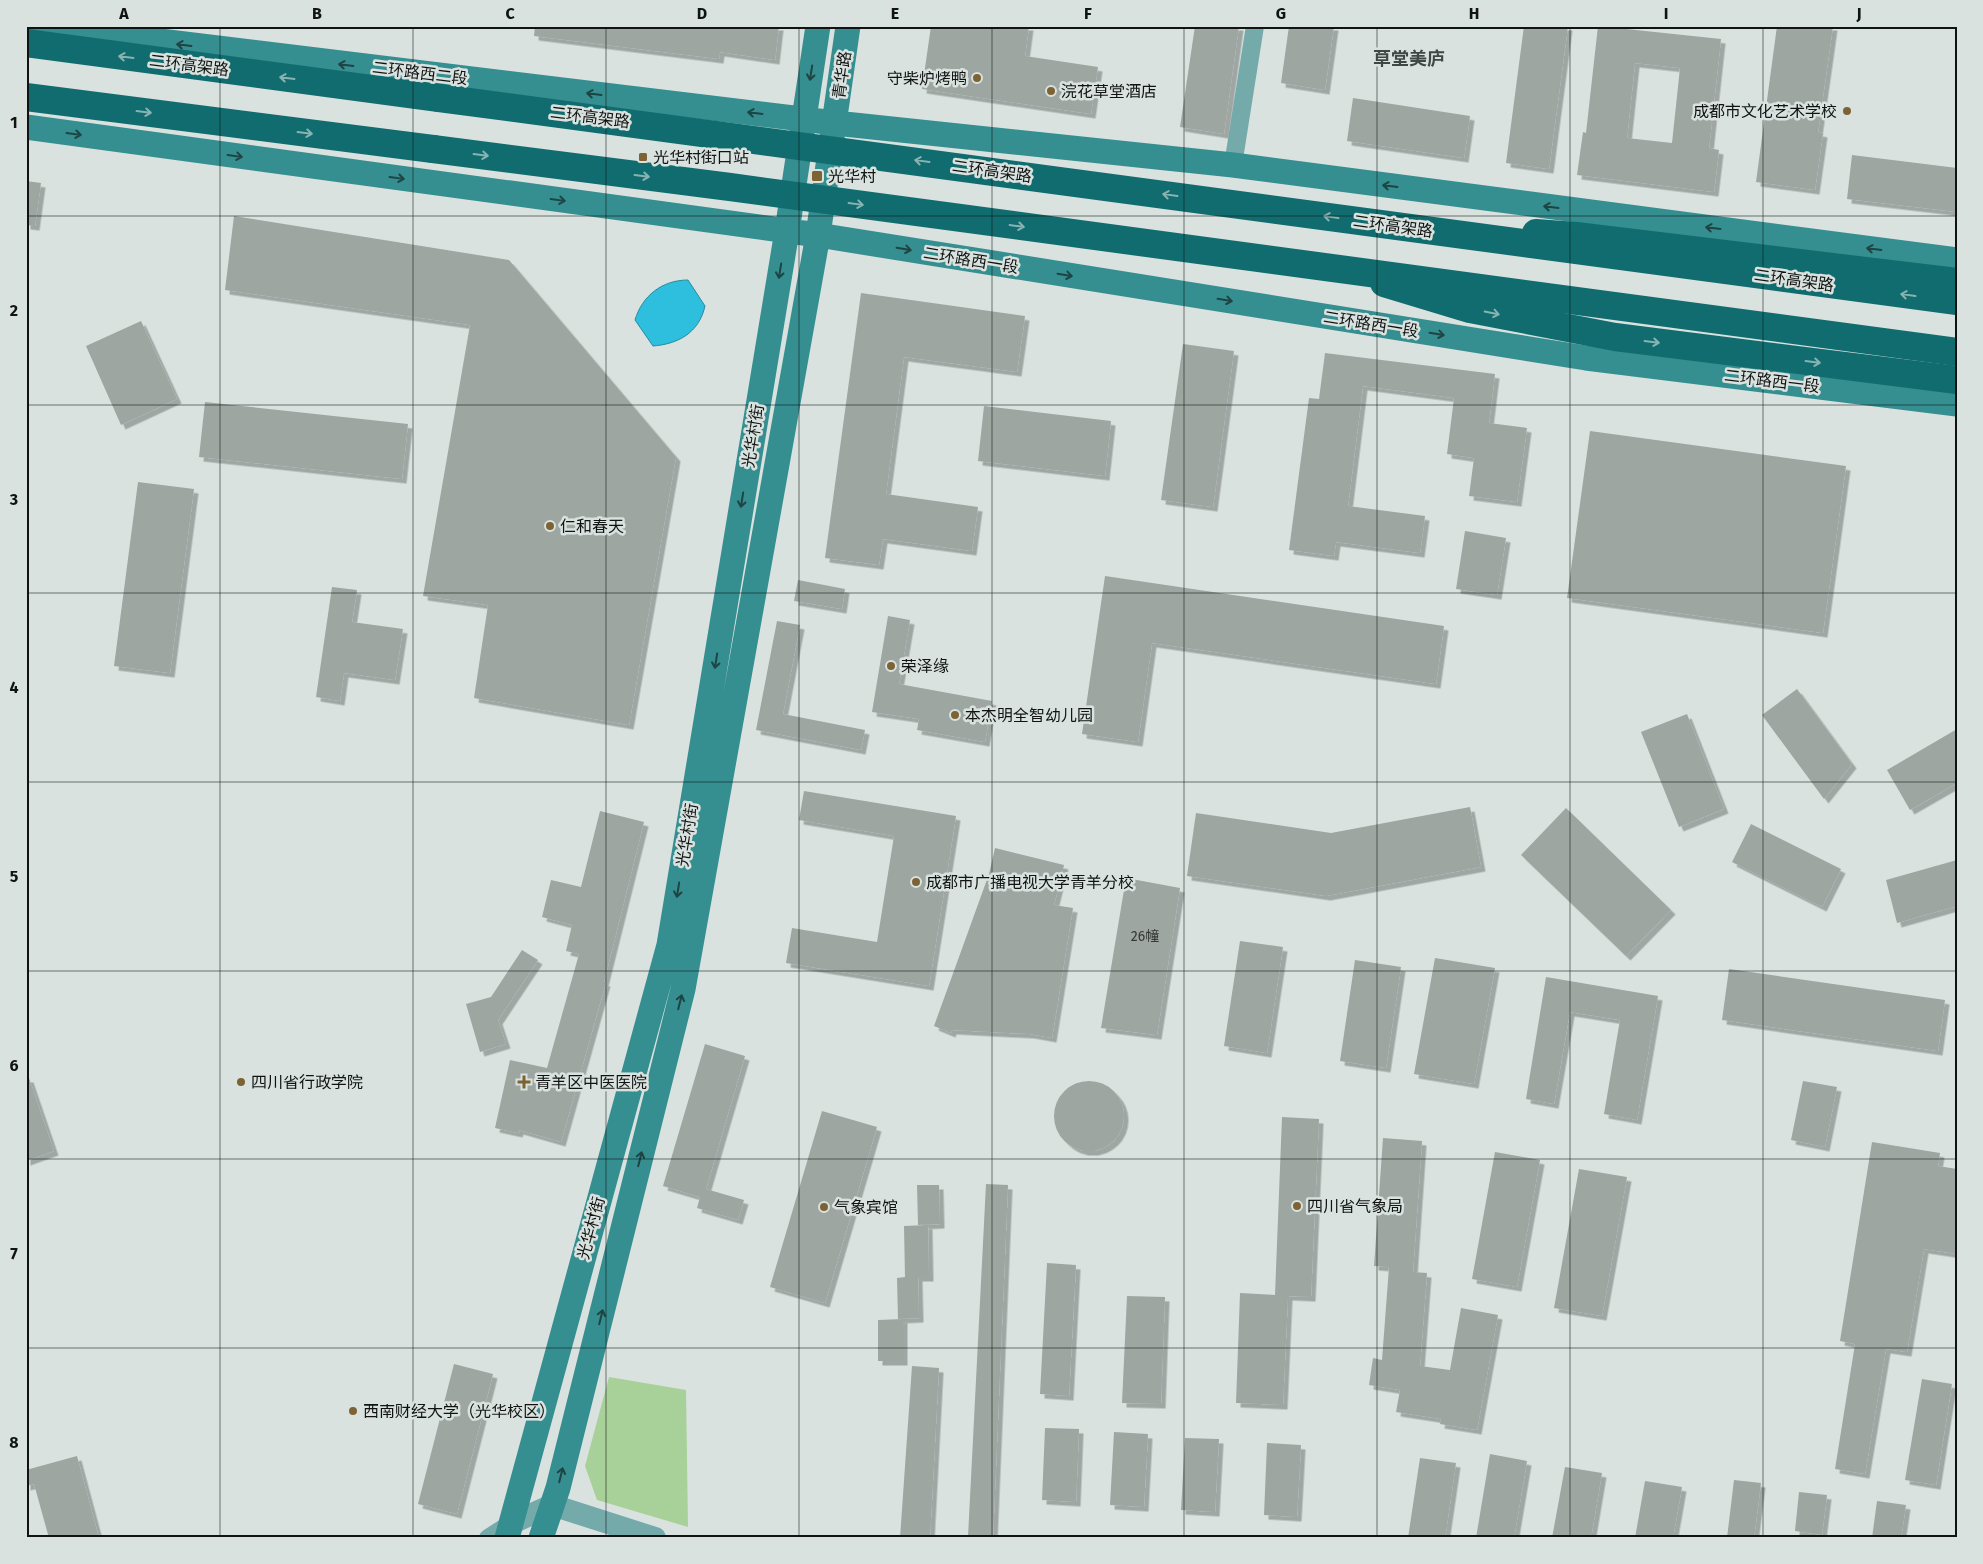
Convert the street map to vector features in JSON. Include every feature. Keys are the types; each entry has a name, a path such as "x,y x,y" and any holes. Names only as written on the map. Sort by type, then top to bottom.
{"highway":[{"name":"二环高架路","path":"26,43 770,140 1957,302"},
{"path":"26,97 740,188 1344,271 1957,352"},
{"path":"1380,224 1576,236 1957,282"},
{"path":"1344,271 1470,309 1615,337 1948,379"}],"main road":[{"name":"二环路西二段","path":"38,26 98,31 804,119"},
{"name":"青华路","path":"804,119 818,26"},
{"name":"青华路","path":"835,123 848,26"},
{"path":"804,119 1233,165 1957,260"},
{"name":"光华村街","path":"508,1531 669,945 804,119"},
{"name":"光华村街","path":"541,1538 552,1505 683,989 818,235 835,123"},
{"path":"26,127 787,231"},
{"name":"二环路西一段","path":"787,231 1586,358 1957,404"}],"street":[{"path":"1233,165 1255,26"},
{"path":"488,1538 508,1531 552,1505 655,1538"}],"green space":[{"path":"609,1377 686,1390 688,1527 597,1500 585,1466"}],"water":[{"path":"688,280 705,306 698,323 693,330 679,340 653,346 635,320 638,311 648,297 662,286"}],"building":[{"path":"535,26 779,26 775,60 720,52 719,59 534,36"},
{"path":"931,26 1029,26 1025,56 1098,67 1091,114 922,89"},
{"path":"1195,26 1239,26 1224,134 1180,127"},
{"path":"1289,26 1334,26 1325,90 1281,83"},
{"path":"1524,26 1568,26 1549,169 1506,163"},
{"path":"1598,26 1721,39 1709,148 1719,150 1714,192 1577,175 1583,132 1586,133","holes":["1635,63 1680,68 1672,143 1627,138"]},
{"path":"1777,26 1833,26 1818,132 1823,133 1815,190 1756,182"},
{"path":"1353,98 1470,116 1464,158 1347,141"},
{"path":"1852,155 1957,168 1957,212 1847,199"},
{"path":"26,181 41,183 35,226 26,225"},
{"name":"仁和春天","path":"234,216 509,260 676,457 629,725 474,698 488,605 423,596 470,325 225,290"},
{"path":"861,293 1025,316 1017,372 904,357 886,494 978,507 972,551 883,539 879,565 825,558"},
{"path":"141,321 177,399 121,425 86,346"},
{"path":"1183,344 1234,351 1213,507 1161,500"},
{"path":"1325,353 1495,374 1489,423 1527,428 1517,502 1469,496 1474,458 1447,454 1454,398 1363,386 1348,506 1425,516 1420,553 1336,542 1334,556 1289,550 1309,398 1319,399"},
{"path":"205,402 408,424 402,479 199,457"},
{"path":"984,406 1111,421 1105,476 978,461"},
{"path":"1590,431 1846,466 1823,633 1567,598"},
{"path":"138,482 194,489 170,673 114,666"},
{"path":"1465,531 1506,538 1497,595 1456,589"},
{"path":"1105,576 1444,626 1436,684 1152,643 1138,742 1082,734"},
{"path":"798,580 845,589 842,609 794,601"},
{"path":"332,587 357,590 352,622 403,629 395,680 344,673 340,701 316,697"},
{"path":"888,616 910,620 899,684 992,701 985,742 917,730 919,719 872,712"},
{"path":"777,621 800,625 783,714 865,730 861,750 756,730"},
{"path":"1797,689 1852,764 1824,799 1762,715"},
{"path":"1687,714 1724,809 1679,827 1641,732"},
{"path":"1957,729 1957,783 1910,810 1887,770"},
{"name":"成都市广播电视大学青羊分校","path":"804,791 956,816 929,986 786,963 792,928 877,942 894,836 799,820"},
{"path":"1470,807 1481,867 1326,896 1187,876 1196,813 1331,833"},
{"path":"1566,808 1671,910 1626,956 1521,855"},
{"path":"600,811 644,822 604,982 606,982 561,1142 519,1130 518,1133 495,1128 510,1060 547,1068 579,954 566,951 572,925 542,917 551,880 581,887"},
{"path":"1751,824 1841,869 1822,907 1732,862"},
{"path":"995,848 1064,865 1054,905 1073,908 1052,1038 1030,1034 952,1030 951,1033 934,1026 989,874"},
{"path":"1957,860 1957,906 1897,923 1886,880"},
{"path":"1126,878 1180,888 1157,1035 1101,1028"},
{"path":"1240,941 1283,947 1267,1053 1224,1046"},
{"path":"522,950 538,960 498,1020 506,1044 480,1052 466,1004 491,997"},
{"path":"1435,958 1495,968 1474,1084 1414,1074"},
{"path":"1355,960 1401,967 1386,1068 1340,1061"},
{"path":"1729,969 1945,1000 1938,1051 1722,1020"},
{"path":"1546,977 1658,996 1637,1120 1604,1114 1620,1020 1570,1012 1554,1104 1526,1099"},
{"path":"705,1044 745,1056 706,1189 744,1200 738,1220 697,1208 700,1197 663,1186"},
{"path":"26,1078 29,1078 54,1151 26,1161"},
{"path":"1089,1081 1102,1084 1114,1091 1121,1103 1124,1116 1121,1129 1114,1141 1102,1148 1089,1151 1076,1148 1064,1141 1057,1129 1054,1116 1057,1103 1064,1091 1076,1084"},
{"path":"1803,1081 1837,1087 1825,1147 1791,1140"},
{"name":"气象宾馆","path":"822,1111 877,1127 825,1303 770,1287"},
{"name":"四川省气象局","path":"1282,1117 1319,1119 1311,1297 1288,1296 1283,1405 1236,1403 1240,1293 1275,1295"},
{"path":"1383,1138 1422,1141 1413,1272 1427,1273 1420,1366 1450,1370 1461,1308 1498,1315 1477,1430 1440,1424 1441,1419 1396,1412 1400,1390 1369,1385 1373,1358 1382,1360 1389,1267 1374,1266"},
{"path":"1872,1142 1940,1153 1938,1166 1957,1169 1957,1254 1924,1249 1907,1352 1886,1349 1865,1474 1835,1469 1855,1344 1840,1341"},
{"path":"1495,1152 1540,1160 1517,1287 1472,1279"},
{"path":"1579,1169 1627,1177 1602,1316 1554,1308"},
{"path":"986,1184 1008,1185 993,1538 968,1537"},
{"path":"917,1185 939,1185 940,1224 918,1225"},
{"path":"928,1225 929,1277 918,1277 919,1318 898,1319 897,1278 905,1277 904,1226"},
{"path":"1047,1263 1076,1265 1069,1396 1040,1394"},
{"path":"1127,1296 1165,1297 1161,1404 1122,1403"},
{"path":"903,1319 903,1361 878,1361 878,1320"},
{"path":"454,1364 493,1374 457,1514 418,1504"},
{"path":"912,1366 939,1368 930,1538 900,1538"},
{"path":"1922,1379 1952,1384 1936,1485 1905,1480"},
{"path":"1045,1428 1079,1429 1076,1502 1042,1500"},
{"path":"1114,1432 1148,1434 1144,1507 1110,1505"},
{"path":"1185,1438 1219,1439 1215,1512 1181,1510"},
{"path":"1267,1443 1301,1445 1297,1517 1264,1515"},
{"path":"1490,1454 1527,1461 1514,1538 1476,1538"},
{"path":"77,1456 99,1538 49,1538 34,1484 26,1486 26,1470"},
{"path":"1420,1458 1456,1463 1445,1538 1408,1538"},
{"path":"1565,1467 1602,1473 1591,1538 1552,1538"},
{"path":"1734,1480 1761,1483 1754,1538 1727,1538"},
{"path":"1645,1481 1682,1487 1673,1538 1635,1538"},
{"path":"1799,1492 1827,1495 1822,1535 1795,1531"},
{"path":"1877,1501 1906,1505 1901,1538 1872,1538"}],"place":[{"name":"守柴炉烤鸭","path":"977,78"},
{"name":"浣花草堂酒店","path":"1051,91"},
{"name":"成都市文化艺术学校","path":"1847,111"},
{"name":"光华村街口站","path":"643,157"},
{"name":"光华村","path":"817,176"},
{"name":"仁和春天","path":"550,526"},
{"name":"荣泽缘","path":"891,666"},
{"name":"本杰明全智幼儿园","path":"955,715"},
{"name":"成都市广播电视大学青羊分校","path":"916,882"},
{"name":"四川省行政学院","path":"241,1082"},
{"name":"青羊区中医医院","path":"524,1082"},
{"name":"四川省气象局","path":"1297,1206"},
{"name":"气象宾馆","path":"824,1207"},
{"name":"西南财经大学（光华校区）","path":"353,1411"}],"district":[{"name":"草堂美庐","path":"1409,59"}]}
